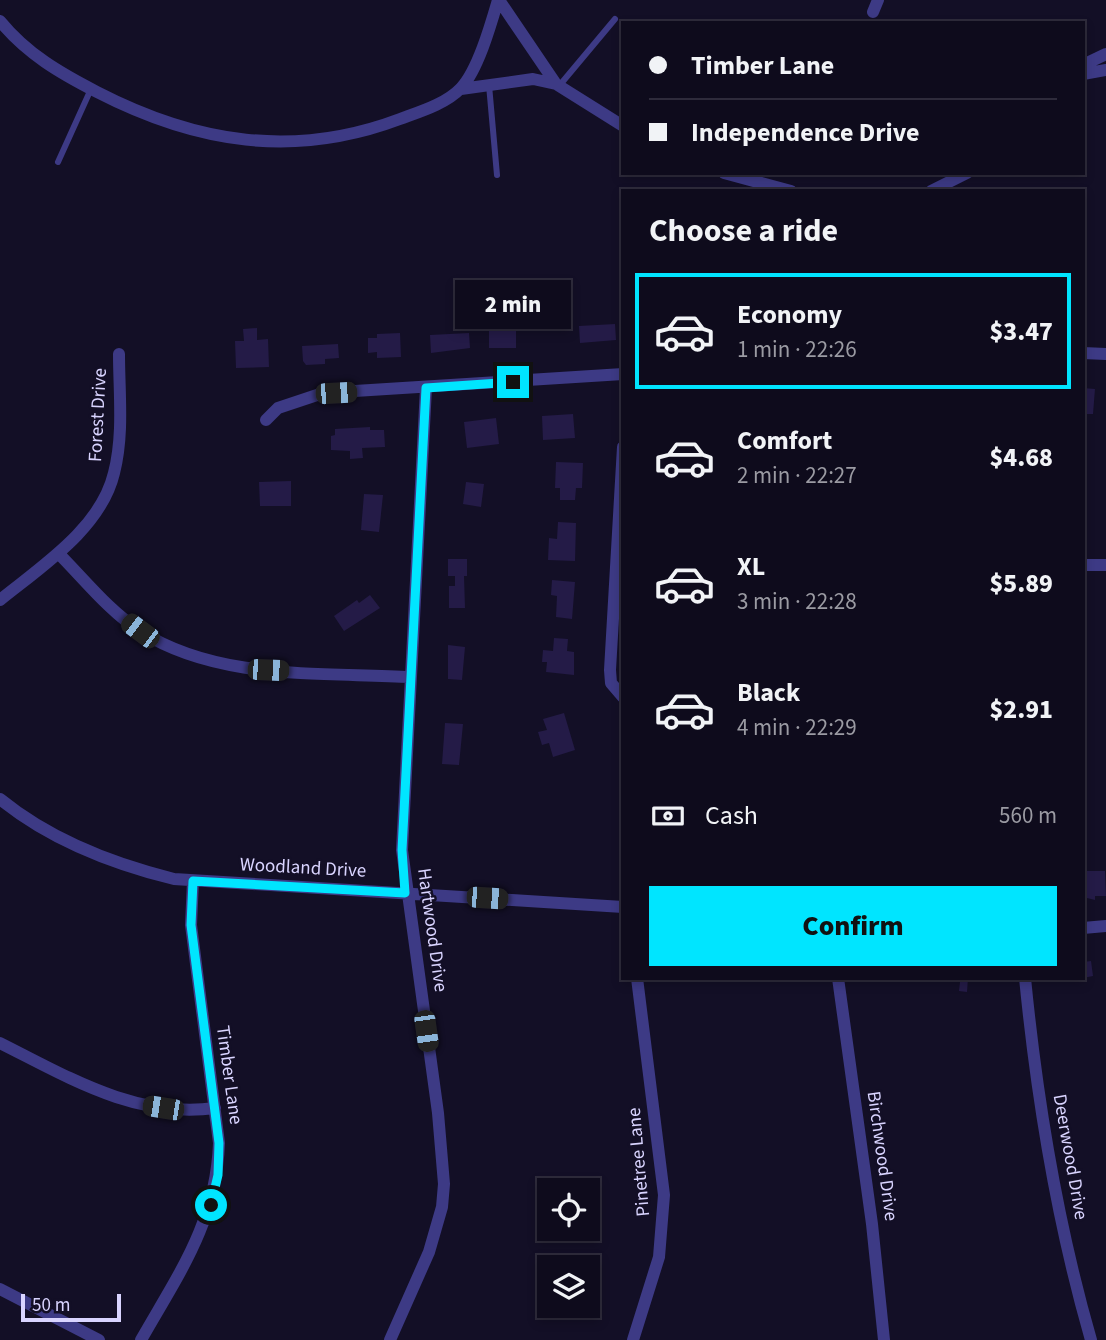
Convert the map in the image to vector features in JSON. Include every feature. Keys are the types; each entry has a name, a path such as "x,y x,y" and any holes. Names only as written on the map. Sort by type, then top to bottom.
{"street":[{"path":"498,0 558,85"},
{"path":"461,89 470,75 498,0"},
{"path":"0,21 34,57 142,115 181,128 263,142 304,142 370,130 421,111 461,89 533,79 558,85 621,125"},
{"path":"1085,64 1106,54"},
{"path":"1085,74 1106,70"},
{"path":"731,175 784,189"},
{"path":"935,189 963,175"},
{"name":"Forest Drive","path":"0,600 58,553 95,513 114,475 120,429 119,354"},
{"path":"1085,354 1106,354"},
{"path":"266,420 278,408 323,393 621,374"},
{"name":"Hartwood Drive","path":"390,1340 408,1303 437,1228 444,1184 438,1114 405,893 402,850 426,388"},
{"path":"621,481 610,670 611,683 621,695"},
{"path":"58,553 122,617 140,631 202,660 268,670 411,677"},
{"path":"1085,565 1106,565"},
{"name":"Woodland Drive","path":"0,799 41,828 70,842 155,874 193,881 621,907"},
{"name":"Timber Lane","path":"141,1340 200,1235 218,1175 219,1143 191,925 193,881"},
{"path":"1085,928 1106,926"},
{"name":"Pinetree Lane","path":"633,1340 659,1258 663,1216 662,1164 637,980"},
{"name":"Birchwood Drive","path":"838,980 875,1247 884,1340"},
{"name":"Deerwood Drive","path":"1024,980 1059,1212 1091,1340"},
{"path":"0,1043 133,1104 194,1111 215,1108"},
{"path":"0,1289 99,1340"}],"lane":[{"path":"558,85 615,19"},
{"path":"489,85 498,175"},
{"path":"58,162 91,89"}],"building":[{"path":"615,324 616,340 580,343 579,326"},
{"path":"257,328 257,340 268,339 269,367 236,368 235,341 244,341 243,329"},
{"path":"489,330 516,330 516,348 489,348"},
{"path":"400,333 401,357 377,358 377,352 368,353 368,338 377,338 377,334"},
{"path":"469,333 470,348 431,353 430,335"},
{"path":"338,344 339,358 325,359 325,364 306,365 303,361 302,346"},
{"path":"1085,388 1095,389 1093,414 1085,414"},
{"path":"573,414 575,438 543,440 542,416"},
{"path":"496,418 499,444 467,448 464,422"},
{"path":"370,427 370,430 384,430 385,447 362,448 363,458 350,459 350,451 331,450 331,436 335,435 335,429"},
{"path":"556,462 583,463 582,488 576,488 575,500 560,500 560,488 555,488"},
{"path":"291,481 291,506 260,506 259,482"},
{"path":"466,482 484,484 481,507 463,504"},
{"path":"364,494 383,495 379,532 361,530"},
{"path":"558,522 576,523 575,561 548,560 549,538 557,539"},
{"path":"448,559 467,559 467,576 464,576 465,608 449,608 449,586 455,586 455,576 448,576"},
{"path":"552,580 575,582 572,619 556,617 557,596 551,595"},
{"path":"370,595 380,608 344,631 334,616 357,600 359,603"},
{"path":"554,638 568,639 567,651 574,652 574,675 546,672 547,662 542,662 543,650 553,651"},
{"path":"448,645 465,647 462,680 448,679"},
{"path":"564,713 575,750 553,757 549,743 542,745 538,732 547,730 543,719"},
{"path":"445,723 463,724 459,765 442,764"},
{"path":"1085,871 1105,871 1106,896 1095,896 1095,900 1085,898"},
{"path":"1091,961 1093,976 1085,978 1085,962"},
{"path":"944,980 968,980 967,992 959,991 960,982"}],"route":[{"path":"211,1205 218,1175 219,1143 191,925 193,881 405,893 402,850 426,388 513,382"}]}
